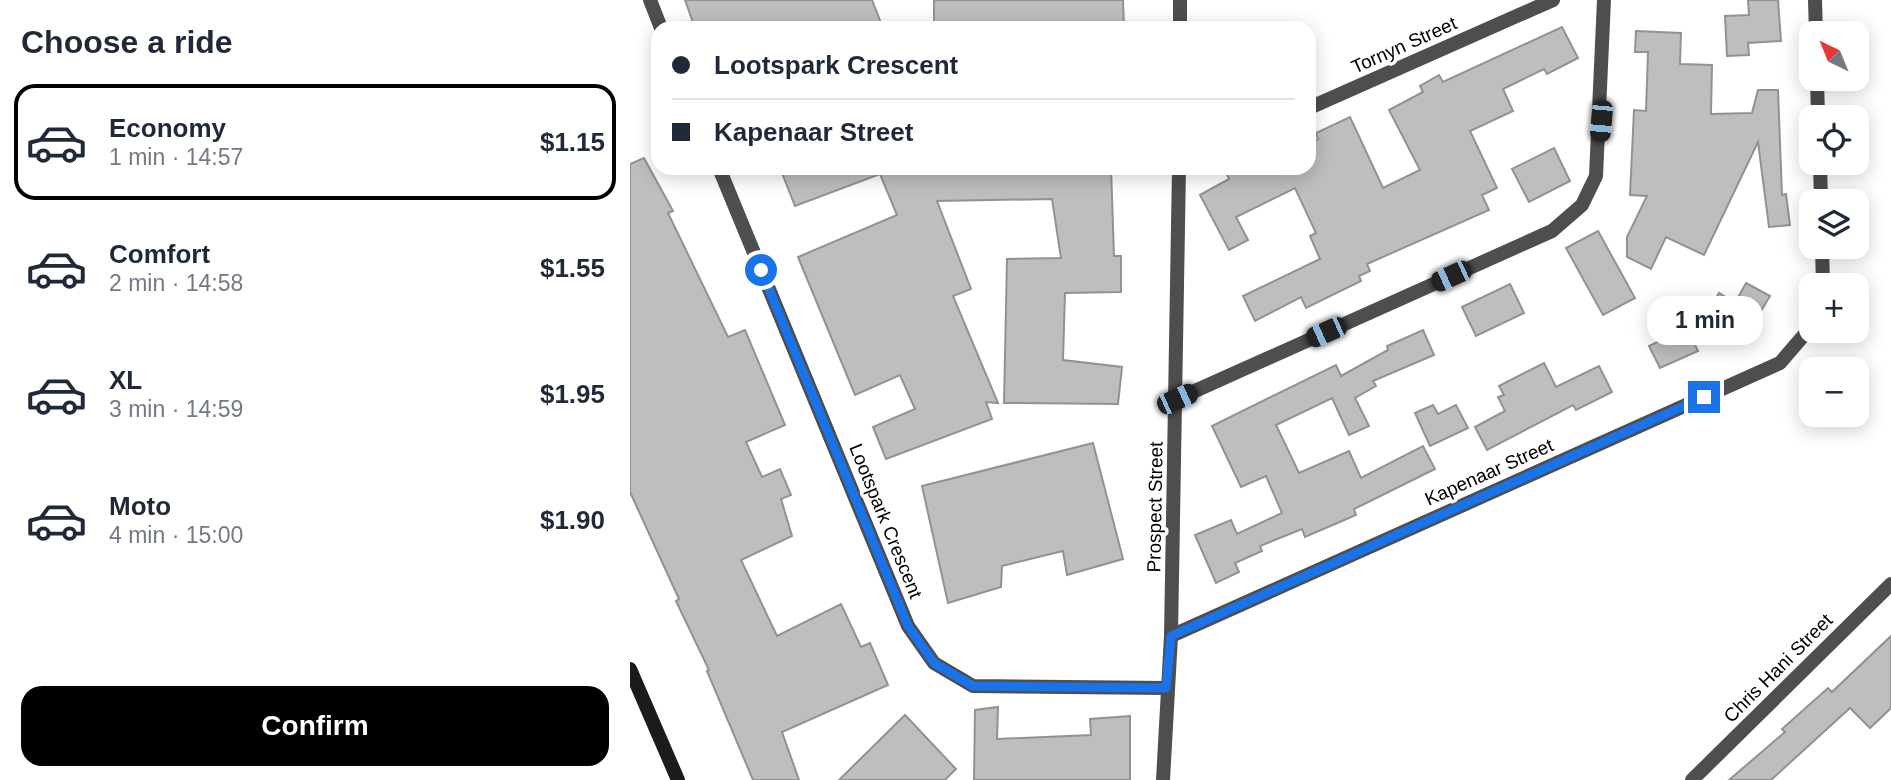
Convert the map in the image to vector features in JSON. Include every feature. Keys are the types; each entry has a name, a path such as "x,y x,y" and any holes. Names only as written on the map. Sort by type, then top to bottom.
{"street":[{"path":"650,0 658,21"},
{"path":"1180,0 1180,21"},
{"name":"Tornyn Street","path":"1316,105 1553,0"},
{"path":"1177,399 1552,231 1582,205 1596,176 1604,0"},
{"path":"1815,0 1816,21"},
{"name":"Lootspark Crescent","path":"722,175 908,626 934,663 973,686 1166,688"},
{"name":"Prospect Street","path":"1163,780 1166,688 1171,636 1179,175"},
{"name":"Kapenaar Street","path":"1171,636 1780,363 1799,341"},
{"name":"Chris Hani Street","path":"1692,780 1891,584"},
{"path":"630,669 678,780"}],"building":[{"path":"685,0 872,0 880,21 692,21"},
{"path":"934,0 1123,0 1124,21 934,21"},
{"path":"1748,0 1778,0 1781,41 1748,43 1749,55 1727,56 1725,16 1749,15"},
{"path":"1562,27 1578,58 1547,74 1544,69 1503,89 1513,111 1470,131 1497,188 1482,195 1489,210 1367,264 1370,271 1359,276 1361,281 1306,308 1301,297 1255,321 1243,296 1320,259 1310,236 1316,233 1295,188 1236,217 1248,240 1229,250 1200,195 1229,179 1227,175 1316,175 1316,133 1350,117 1383,188 1420,170 1389,110 1423,92 1420,86 1439,75 1443,82"},
{"path":"1636,31 1681,33 1680,64 1712,65 1711,114 1752,113 1758,90 1778,90 1782,195 1786,194 1790,225 1769,227 1758,142 1704,255 1666,237 1651,269 1627,257 1627,237 1647,196 1630,195 1634,110 1646,111 1648,52 1635,52"},
{"path":"1554,148 1570,181 1529,202 1512,169"},
{"path":"644,158 673,211 668,213 728,337 745,330 785,425 746,442 762,477 780,469 791,495 781,499 792,536 741,560 777,636 841,604 861,647 870,643 888,685 782,732 799,780 753,780 707,671 709,670 676,601 679,599 630,492 630,164"},
{"path":"783,175 877,175 795,206"},
{"path":"880,175 1111,175 1114,256 1121,256 1121,292 1065,293 1063,360 1122,367 1118,404 1004,403 1007,259 1061,258 1052,199 937,201 971,289 953,296 998,403 986,402 992,419 886,459 873,427 915,409 900,375 855,395 798,257 897,215"},
{"path":"1598,231 1635,298 1603,315 1566,248"},
{"path":"1746,283 1770,296 1747,335 1708,312 1719,293 1735,303"},
{"path":"1510,284 1524,313 1476,336 1462,307"},
{"path":"1687,328 1698,351 1660,368 1649,346"},
{"path":"1423,330 1434,355 1373,381 1376,386 1355,398 1369,426 1349,435 1332,398 1276,425 1299,473 1349,451 1361,478 1423,446 1435,469 1354,509 1356,515 1305,537 1302,529 1260,546 1262,551 1235,563 1239,572 1216,583 1195,535 1231,520 1237,534 1282,513 1266,476 1241,487 1212,426 1336,365 1341,376 1388,350 1387,346"},
{"path":"1544,363 1556,387 1599,366 1612,392 1576,410 1573,405 1487,450 1475,427 1505,411 1498,397 1504,395 1499,386"},
{"path":"1433,405 1438,414 1456,405 1468,428 1430,446 1415,413"},
{"path":"1093,443 1123,559 1067,575 1063,551 1002,566 1001,587 948,603 922,486"},
{"path":"1891,636 1891,708 1870,728 1850,708 1771,780 1729,780 1785,732 1782,729 1828,688 1832,692"},
{"path":"998,707 997,739 1091,735 1090,719 1130,716 1130,780 974,780 975,710"},
{"path":"905,715 956,769 945,780 839,780"}],"route":[{"path":"761,270 908,626 934,663 973,686 1166,688 1171,636 1704,397"}]}
